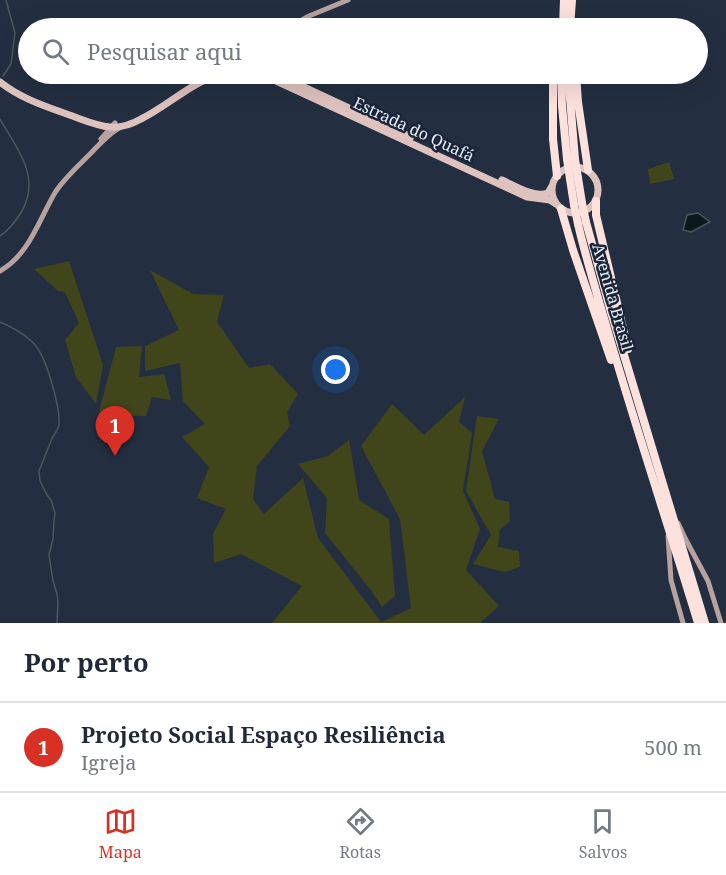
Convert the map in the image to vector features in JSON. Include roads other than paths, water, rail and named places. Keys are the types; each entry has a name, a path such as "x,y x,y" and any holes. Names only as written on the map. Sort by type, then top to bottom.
{"highway":[{"path":"564,18 568,0"},
{"path":"568,0 571,18"},
{"path":"553,84 553,139 557,176"},
{"name":"Avenida Brasil","path":"561,84 563,115 582,203 582,223 588,269 698,623"},
{"name":"Avenida Brasil","path":"568,84 571,159"},
{"path":"577,84 588,171"},
{"path":"596,201 596,215 633,369 635,391"},
{"path":"559,207 614,370 625,392"},
{"name":"Avenida Brasil","path":"582,223 705,623"}],"main road":[{"path":"2,81 36,100 107,124 126,124 141,119 197,84"},
{"path":"107,124 128,121 139,116 193,84"},
{"name":"Estrada do Quafá","path":"283,84 527,197 550,200 559,207"},
{"name":"Estrada do Quafá","path":"297,84 528,192 546,194 552,186"},
{"path":"106,136 107,124"},
{"path":"568,168 582,168 595,177 598,187 596,201 582,213 568,213 559,207 552,192 552,186 562,171 568,168"}],"street":[{"path":"306,18 348,0"},
{"path":"0,271 21,254 61,184 106,136 126,124"},
{"name":"Avenida Brasil","path":"669,502 708,581 721,623"},
{"name":"Avenida Brasil","path":"667,522 671,580 682,623"}],"waterway":[{"path":"3,76 11,64 15,33 6,0"},
{"path":"0,119 24,163 29,186 22,211 0,236"},
{"path":"0,322 30,340 41,354 58,406 59,426 39,471 40,481 51,500 55,513 49,555 57,594 57,623"}],"place":[{"name":"Projeto Social Espaço Resiliência","path":"115,456"}]}
